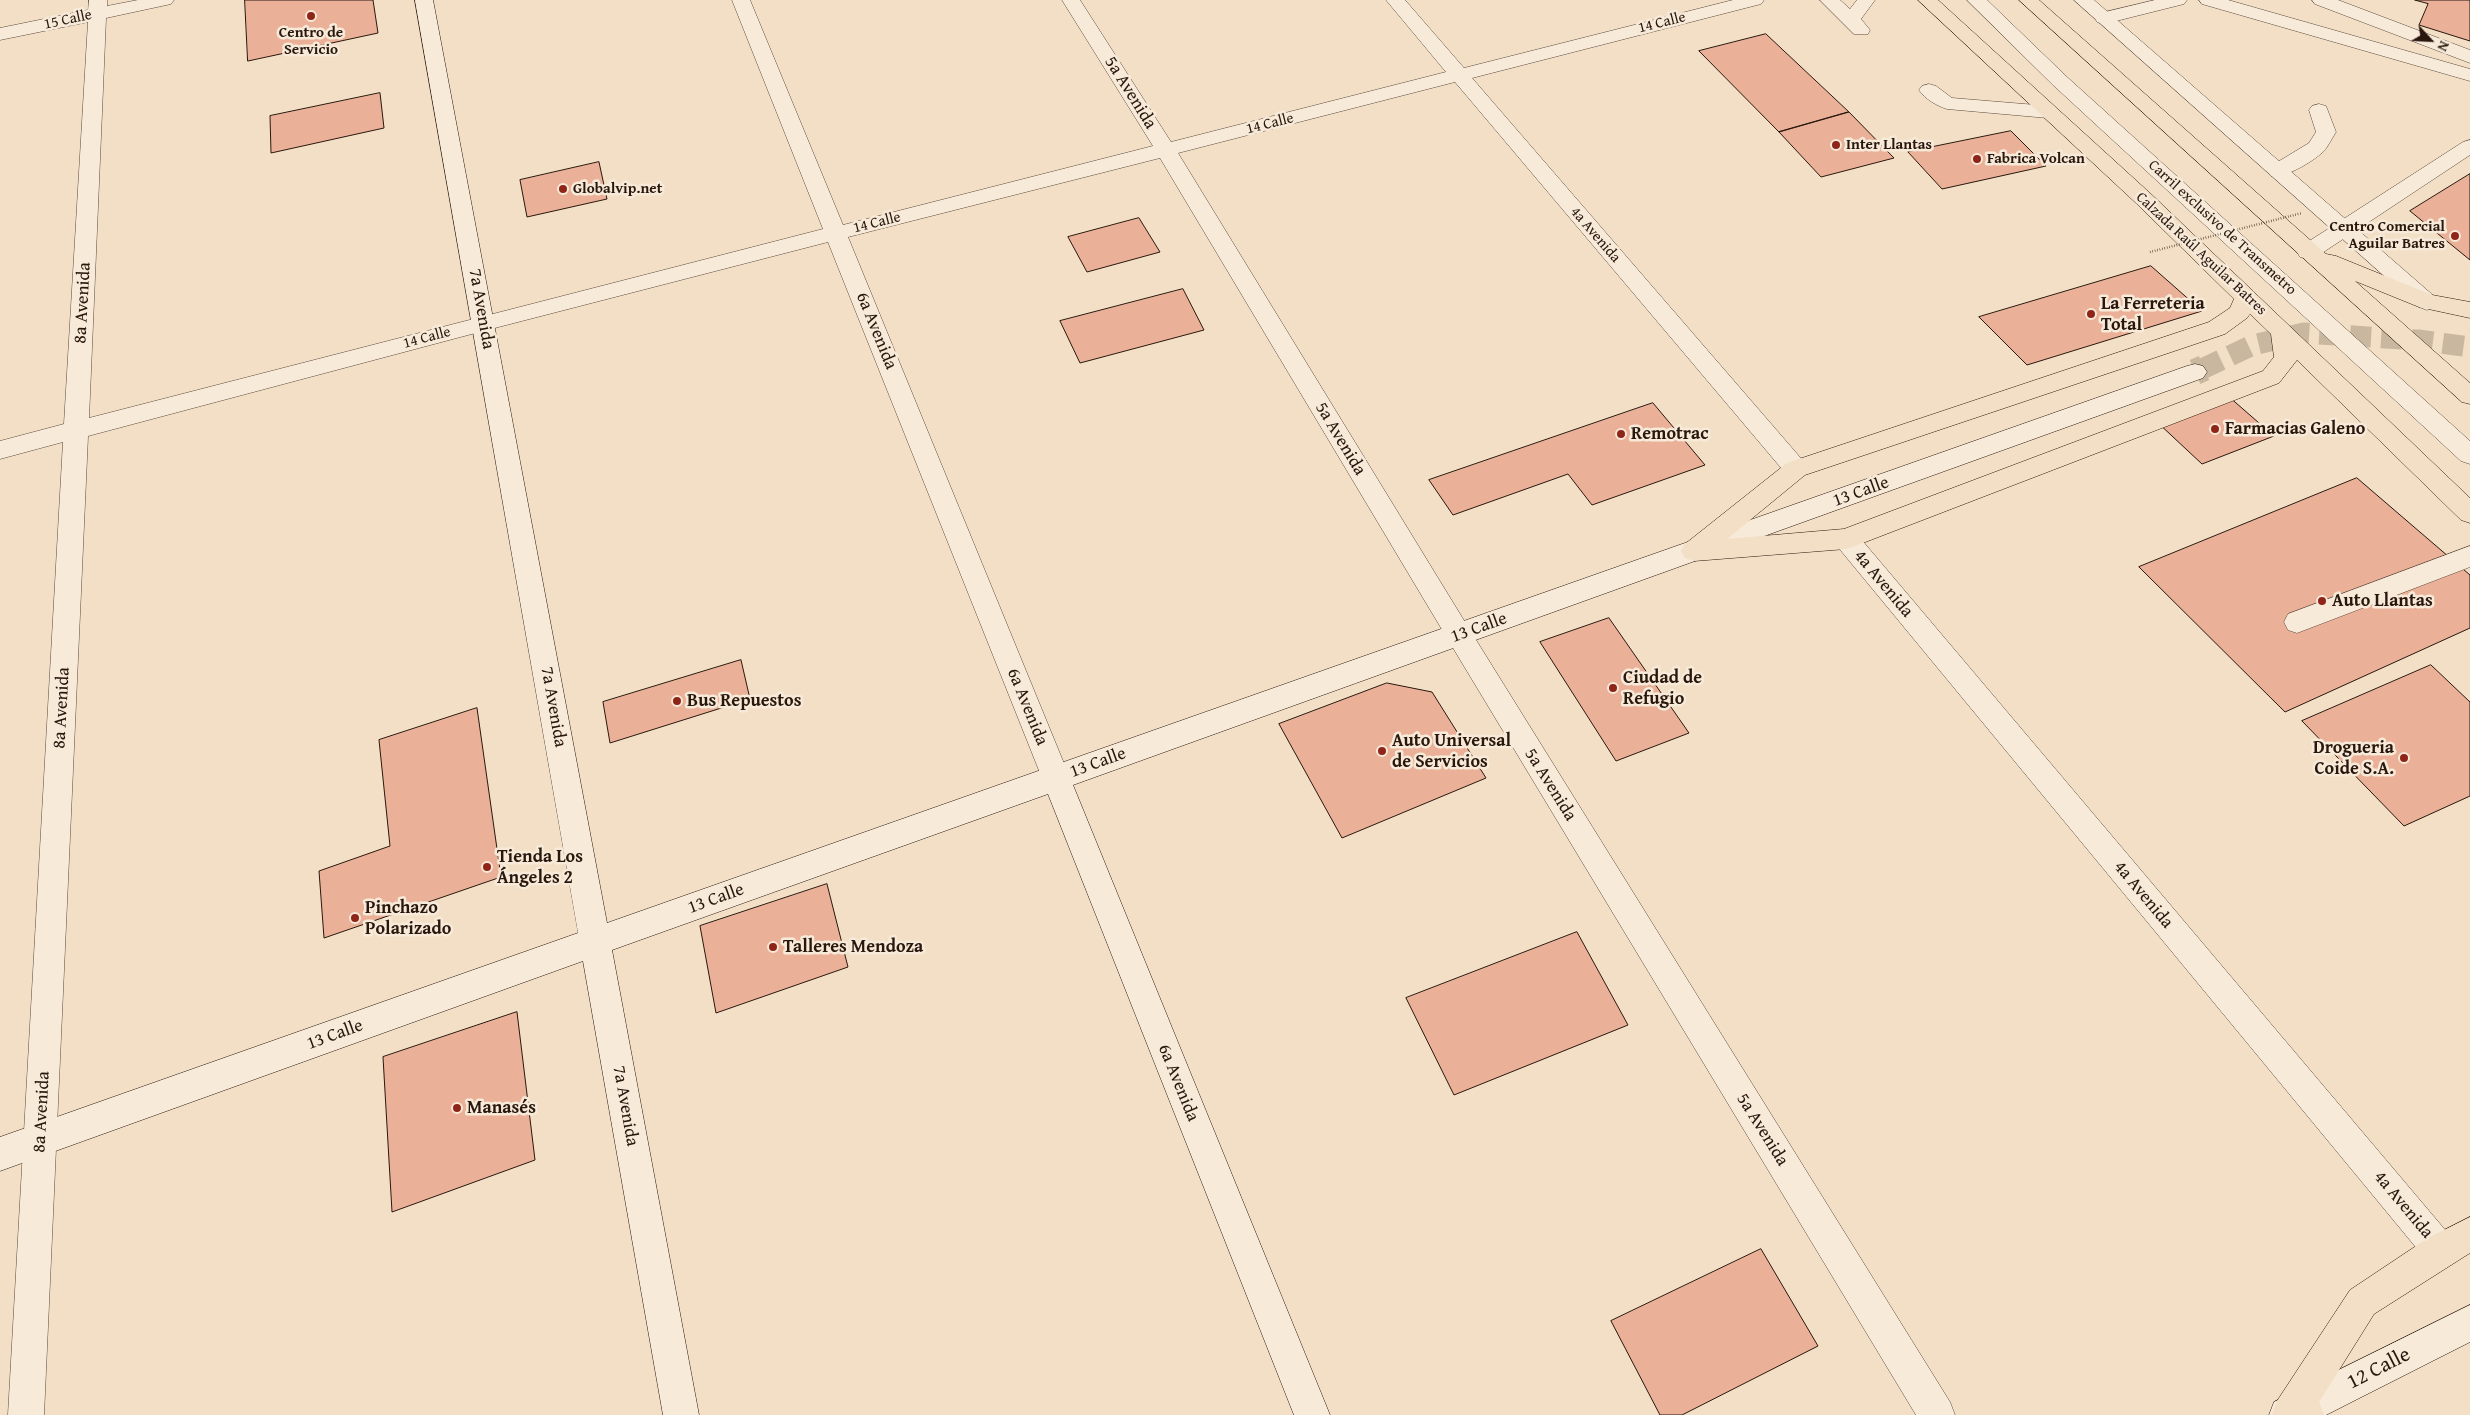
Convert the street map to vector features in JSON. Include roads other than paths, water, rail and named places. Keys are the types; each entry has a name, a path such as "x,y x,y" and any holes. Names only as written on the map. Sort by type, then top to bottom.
{"highway":[{"name":"Calzada Raúl Aguilar Batres","path":"1927,0 2281,329 2470,513"},
{"path":"2028,0 2470,396"},
{"path":"2308,252 2427,302 2470,310"},
{"path":"1694,551 1796,469 2217,328 2239,313 2246,297"},
{"path":"1694,551 1846,539 2271,377 2286,358 2281,329"},
{"path":"2294,1415 2362,1302 2440,1250 2470,1234"}],"street":[{"name":"15 Calle","path":"0,34 98,7 165,0"},
{"name":"7a Avenida","path":"424,0 681,1415"},
{"name":"6a Avenida","path":"741,0 837,233 1312,1415"},
{"name":"5a Avenida","path":"1071,0 1166,150 1459,635 1937,1415"},
{"name":"4a Avenida","path":"1395,0 1796,469"},
{"name":"14 Calle","path":"0,450 483,323 1458,75 1710,5 1755,0"},
{"path":"1829,0 1856,25 1866,0"},
{"name":"Carril exclusivo de Transmetro","path":"1976,0 2060,81 2470,455"},
{"path":"2082,0 2427,302"},
{"path":"2104,18 2178,0"},
{"path":"2208,0 2470,76"},
{"path":"2321,0 2470,57"},
{"name":"8a Avenida","path":"26,1415 98,7"},
{"path":"1929,90 1947,103 2048,112"},
{"path":"2278,171 2316,146 2326,132 2320,110"},
{"path":"2308,252 2470,146"},
{"name":"13 Calle","path":"0,1154 2195,372"},
{"name":"4a Avenida","path":"1846,539 2440,1250"},
{"path":"2297,622 2470,556"},
{"name":"12 Calle","path":"2294,1415 2470,1323"}],"tunnel":[{"path":"2202,369 2253,345 2304,333 2418,340 2470,347"},
{"path":"2195,372 2204,368"}],"place":[{"name":"Centro de Servicio","path":"311,16"},
{"name":"Inter Llantas","path":"1836,145"},
{"name":"Fabrica Volcan","path":"1977,159"},
{"name":"Globalvip.net","path":"563,189"},
{"name":"Centro Comercial Aguilar Batres","path":"2455,236"},
{"name":"La Ferreteria Total","path":"2091,314"},
{"name":"Farmacias Galeno","path":"2215,429"},
{"name":"Remotrac","path":"1621,434"},
{"name":"Auto Llantas","path":"2322,601"},
{"name":"Ciudad de Refugio","path":"1613,688"},
{"name":"Bus Repuestos","path":"677,701"},
{"name":"Auto Universal de Servicios","path":"1382,751"},
{"name":"Drogueria Coide S.A.","path":"2404,758"},
{"name":"Tienda Los Ángeles 2","path":"487,867"},
{"name":"Pinchazo Polarizado","path":"355,918"},
{"name":"Talleres Mendoza","path":"773,947"},
{"name":"Manasés","path":"457,1108"}]}
